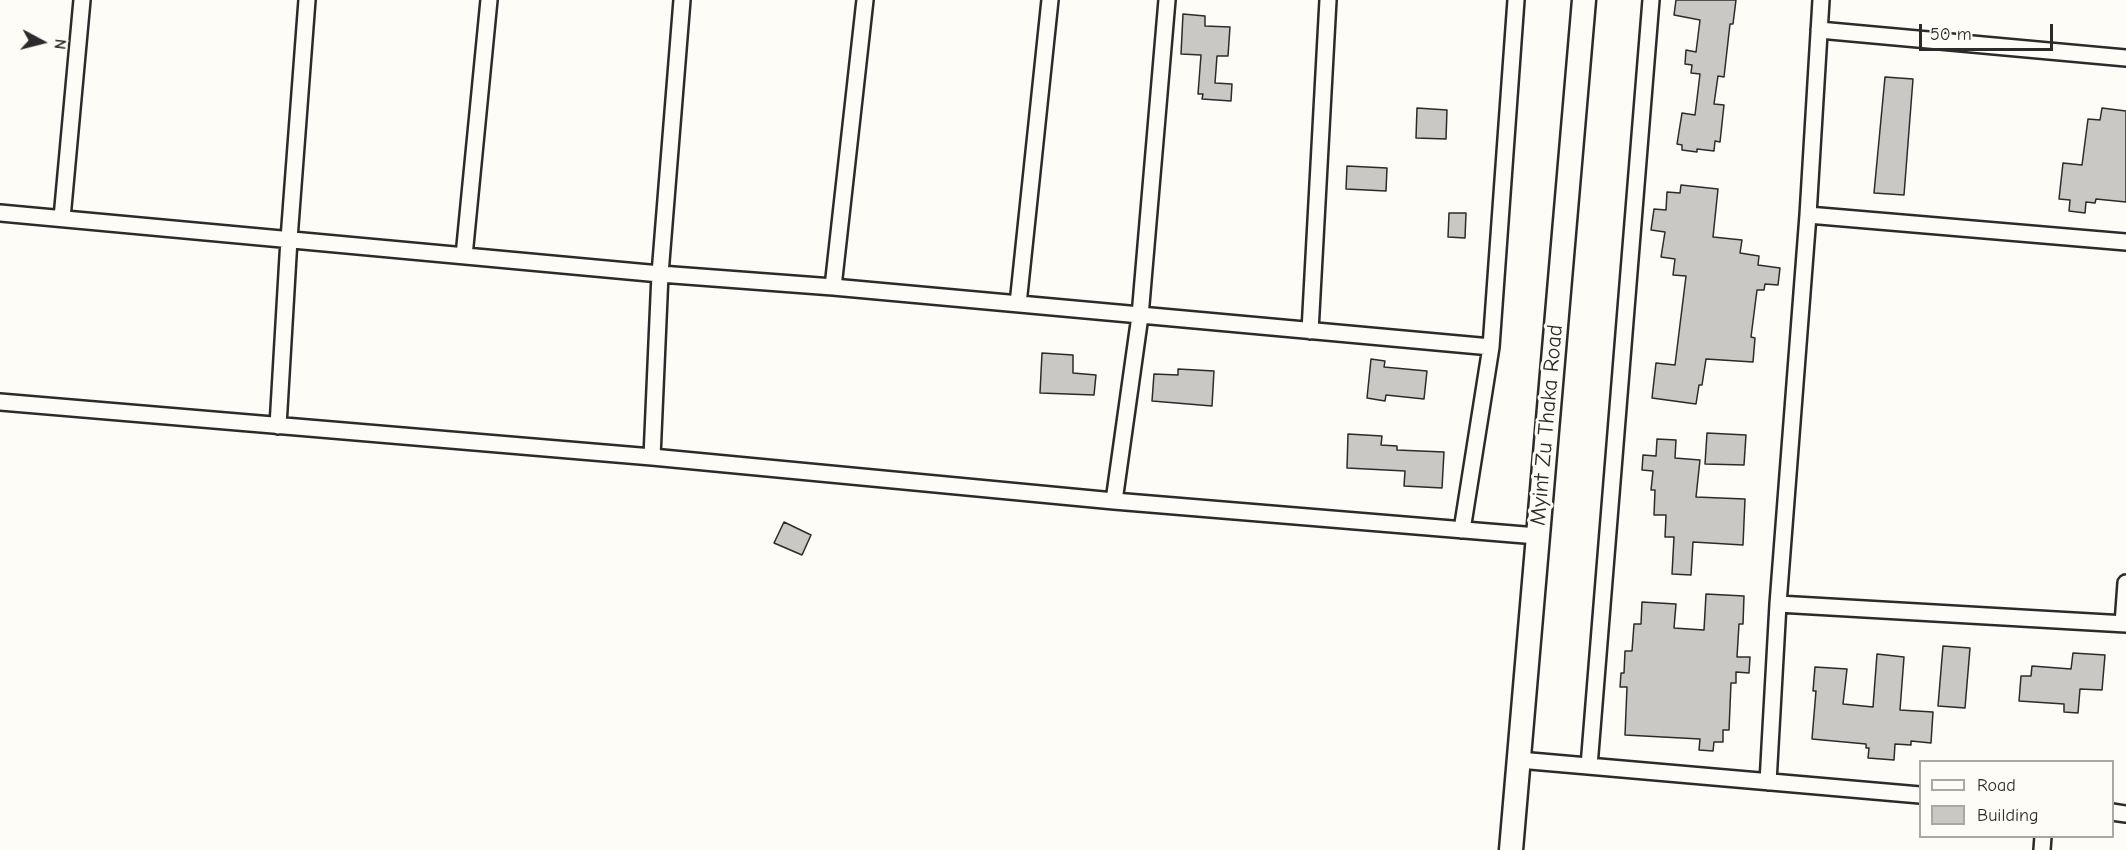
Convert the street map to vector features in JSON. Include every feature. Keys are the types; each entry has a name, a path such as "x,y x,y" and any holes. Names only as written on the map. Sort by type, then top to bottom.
{"street":[{"path":"62,218 82,0"},
{"path":"279,426 289,239 307,0"},
{"path":"464,256 489,0"},
{"path":"652,457 660,274 682,0"},
{"path":"833,287 865,0"},
{"path":"1018,304 1050,0"},
{"path":"1114,501 1140,316 1167,0"},
{"path":"1310,331 1328,0"},
{"path":"1462,530 1491,347 1516,0"},
{"name":"Myint Zu Thaka Road","path":"1511,850 1584,0"},
{"path":"1589,766 1651,0"},
{"path":"1768,782 1778,604 1808,215 1821,0"},
{"path":"1818,30 2126,58"},
{"path":"0,213 1491,347"},
{"path":"1808,215 2126,242"},
{"path":"0,402 652,457 1114,501 1537,536"},
{"path":"1778,604 2124,624 2126,583"},
{"path":"1519,759 1919,795"}],"building":[{"path":"1676,0 1736,0 1733,24 1730,24 1724,77 1718,76 1714,104 1724,105 1720,142 1715,141 1714,151 1682,150 1682,145 1677,144 1682,113 1695,115 1700,74 1691,73 1692,65 1685,64 1686,50 1696,52 1700,20 1674,15"},
{"path":"1183,14 1205,16 1205,26 1230,27 1228,56 1217,56 1215,83 1232,84 1231,101 1202,99 1203,94 1198,94 1201,55 1181,54"},
{"path":"1885,77 1913,79 1904,195 1874,193"},
{"path":"1417,108 1447,110 1446,139 1416,138"},
{"path":"2102,108 2126,111 2126,202 2096,199 2095,203 2086,202 2085,213 2069,211 2070,200 2059,199 2063,163 2082,165 2088,119 2100,120"},
{"path":"1347,166 1387,168 1386,191 1346,189"},
{"path":"1681,185 1718,189 1713,237 1742,240 1740,253 1759,256 1758,265 1780,268 1778,285 1765,284 1764,290 1757,290 1751,337 1755,338 1753,362 1706,359 1696,404 1652,398 1656,363 1675,365 1686,276 1673,275 1675,259 1661,257 1665,232 1651,230 1654,209 1666,210 1667,192 1680,193"},
{"path":"1449,213 1466,213 1465,238 1448,237"},
{"path":"1042,353 1073,355 1073,373 1096,375 1094,395 1040,393"},
{"path":"1371,359 1385,361 1384,367 1427,371 1424,399 1386,395 1385,401 1367,398"},
{"path":"1178,369 1214,371 1212,406 1152,401 1154,374 1178,375"},
{"path":"1707,433 1746,435 1744,465 1705,464"},
{"path":"1348,434 1382,436 1381,445 1397,446 1397,450 1444,452 1442,488 1404,486 1405,471 1347,468"},
{"path":"1657,439 1676,440 1675,458 1700,460 1696,497 1745,499 1743,545 1693,542 1691,575 1672,574 1674,537 1665,537 1666,515 1654,515 1655,490 1651,490 1653,471 1642,470 1643,455 1656,456"},
{"path":"784,522 811,535 802,555 774,543"},
{"path":"1706,594 1744,596 1743,624 1739,624 1737,657 1750,657 1749,673 1736,672 1736,683 1731,683 1729,730 1723,730 1723,742 1714,742 1713,751 1699,750 1700,739 1625,735 1627,687 1620,687 1621,673 1624,673 1625,651 1632,651 1634,624 1641,624 1642,602 1676,604 1674,628 1704,630"},
{"path":"1943,646 1970,648 1965,708 1938,706"},
{"path":"2073,653 2105,655 2102,690 2080,689 2078,713 2064,712 2064,704 2019,701 2021,676 2031,676 2032,666 2071,669"},
{"path":"1877,654 1904,657 1900,710 1933,712 1931,743 1911,741 1911,745 1895,744 1894,760 1868,758 1869,748 1866,748 1866,744 1812,739 1816,691 1813,691 1815,667 1847,669 1843,704 1873,707"}]}
